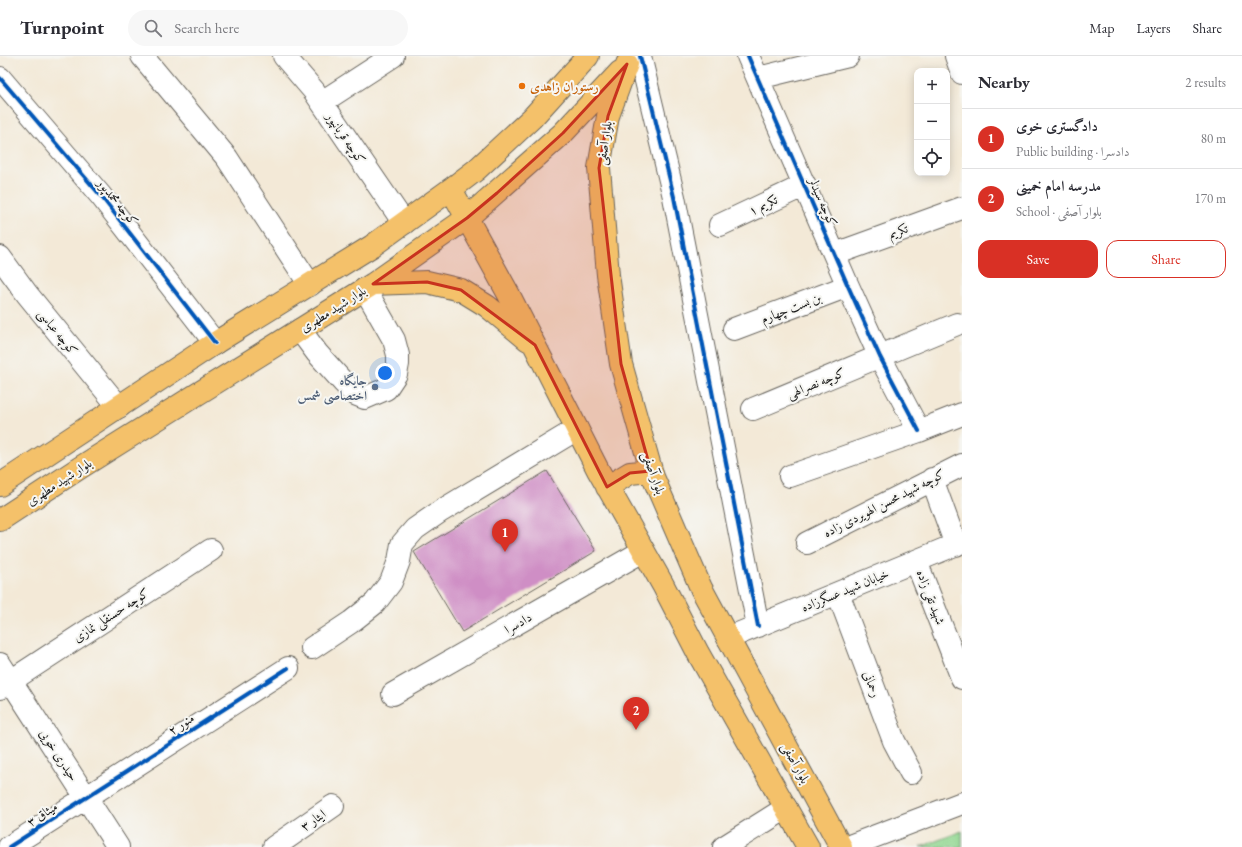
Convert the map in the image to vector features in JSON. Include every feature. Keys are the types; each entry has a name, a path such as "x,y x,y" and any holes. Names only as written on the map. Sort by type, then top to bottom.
{"main road":[{"path":"0,485 215,343 372,246 404,223 476,170 532,118 588,56"},
{"name":"بلوار شهید مطهری","path":"0,520 87,463 369,287 467,218 563,133 633,59"},
{"name":"بلوار آصفی","path":"633,59 608,116 599,168 608,275 621,364 651,471 701,588 841,847"},
{"path":"450,189 508,293 607,487 663,585 698,653 808,847"},
{"path":"369,287 427,282 461,290 487,306 535,345"},
{"path":"607,487 630,473 651,471"}],"street":[{"path":"142,56 227,158 310,285"},
{"name":"کوچه قربانپور","path":"284,56 322,102 404,223"},
{"path":"322,102 393,56"},
{"name":"کوچه سیدلر","path":"748,56 848,286 880,356 919,432"},
{"path":"758,78 848,56"},
{"path":"956,56 962,73"},
{"path":"633,59 674,197 758,626"},
{"name":"کوچه محمدپور","path":"0,78 101,196 215,343"},
{"name":"تکریم ۱","path":"720,225 805,185"},
{"name":"تکریم","path":"835,254 962,208"},
{"name":"کوچه عباسی","path":"0,257 27,294 119,407"},
{"name":"بن بست چهارم","path":"734,330 848,286"},
{"path":"300,330 317,353 355,394 365,398 386,388 396,374 398,354 394,340 369,287"},
{"name":"کوچه نصرالهی","path":"752,409 957,324"},
{"path":"790,476 919,432 962,414"},
{"path":"312,648 351,622 375,603 391,582 399,561 402,544 415,529 441,511 577,429"},
{"name":"کوچه شهید محسن الهویردی زاده","path":"807,543 962,464"},
{"path":"932,479 959,544"},
{"name":"خیابان شهید عسگرزاده","path":"728,638 959,544"},
{"name":"کوچه حسنقلی نمازی","path":"4,677 211,550"},
{"name":"دادسرا","path":"393,694 643,551"},
{"name":"شهید تقی زاده","path":"916,561 962,678"},
{"name":"رحمانی","path":"838,593 894,741 911,773"},
{"name":"منور ۲","path":"86,797 288,668"},
{"name":"حیدری خویی","path":"4,677 86,797 118,847"},
{"name":"میثاق ۳","path":"10,847 86,797"},
{"path":"846,847 962,803"},
{"name":"ایثار ۳","path":"274,847 333,806"},
{"path":"724,847 786,808"}],"highlighted area":[{"path":"627,64 608,116 599,168 621,364 651,471 630,473 607,487 535,345 461,290 427,282 373,284 467,218 497,193 563,133"}],"green space":[{"path":"962,831 962,847 920,847"}],"building":[{"path":"547,471 596,551 462,632 414,552"}],"cycle path":[{"path":"640,56 674,197 758,626"},
{"path":"748,56 880,357 919,431"},
{"path":"0,78 101,196 215,343"},
{"path":"9,847 288,668"}],"place":[{"name":"رستوران زاهدی","path":"522,86"},
{"name":"جایگاه اختصاصی شمس","path":"375,387"},
{"name":"دادگستری خوی","path":"505,552"},
{"name":"مدرسه امام خمینی","path":"636,730"}]}
